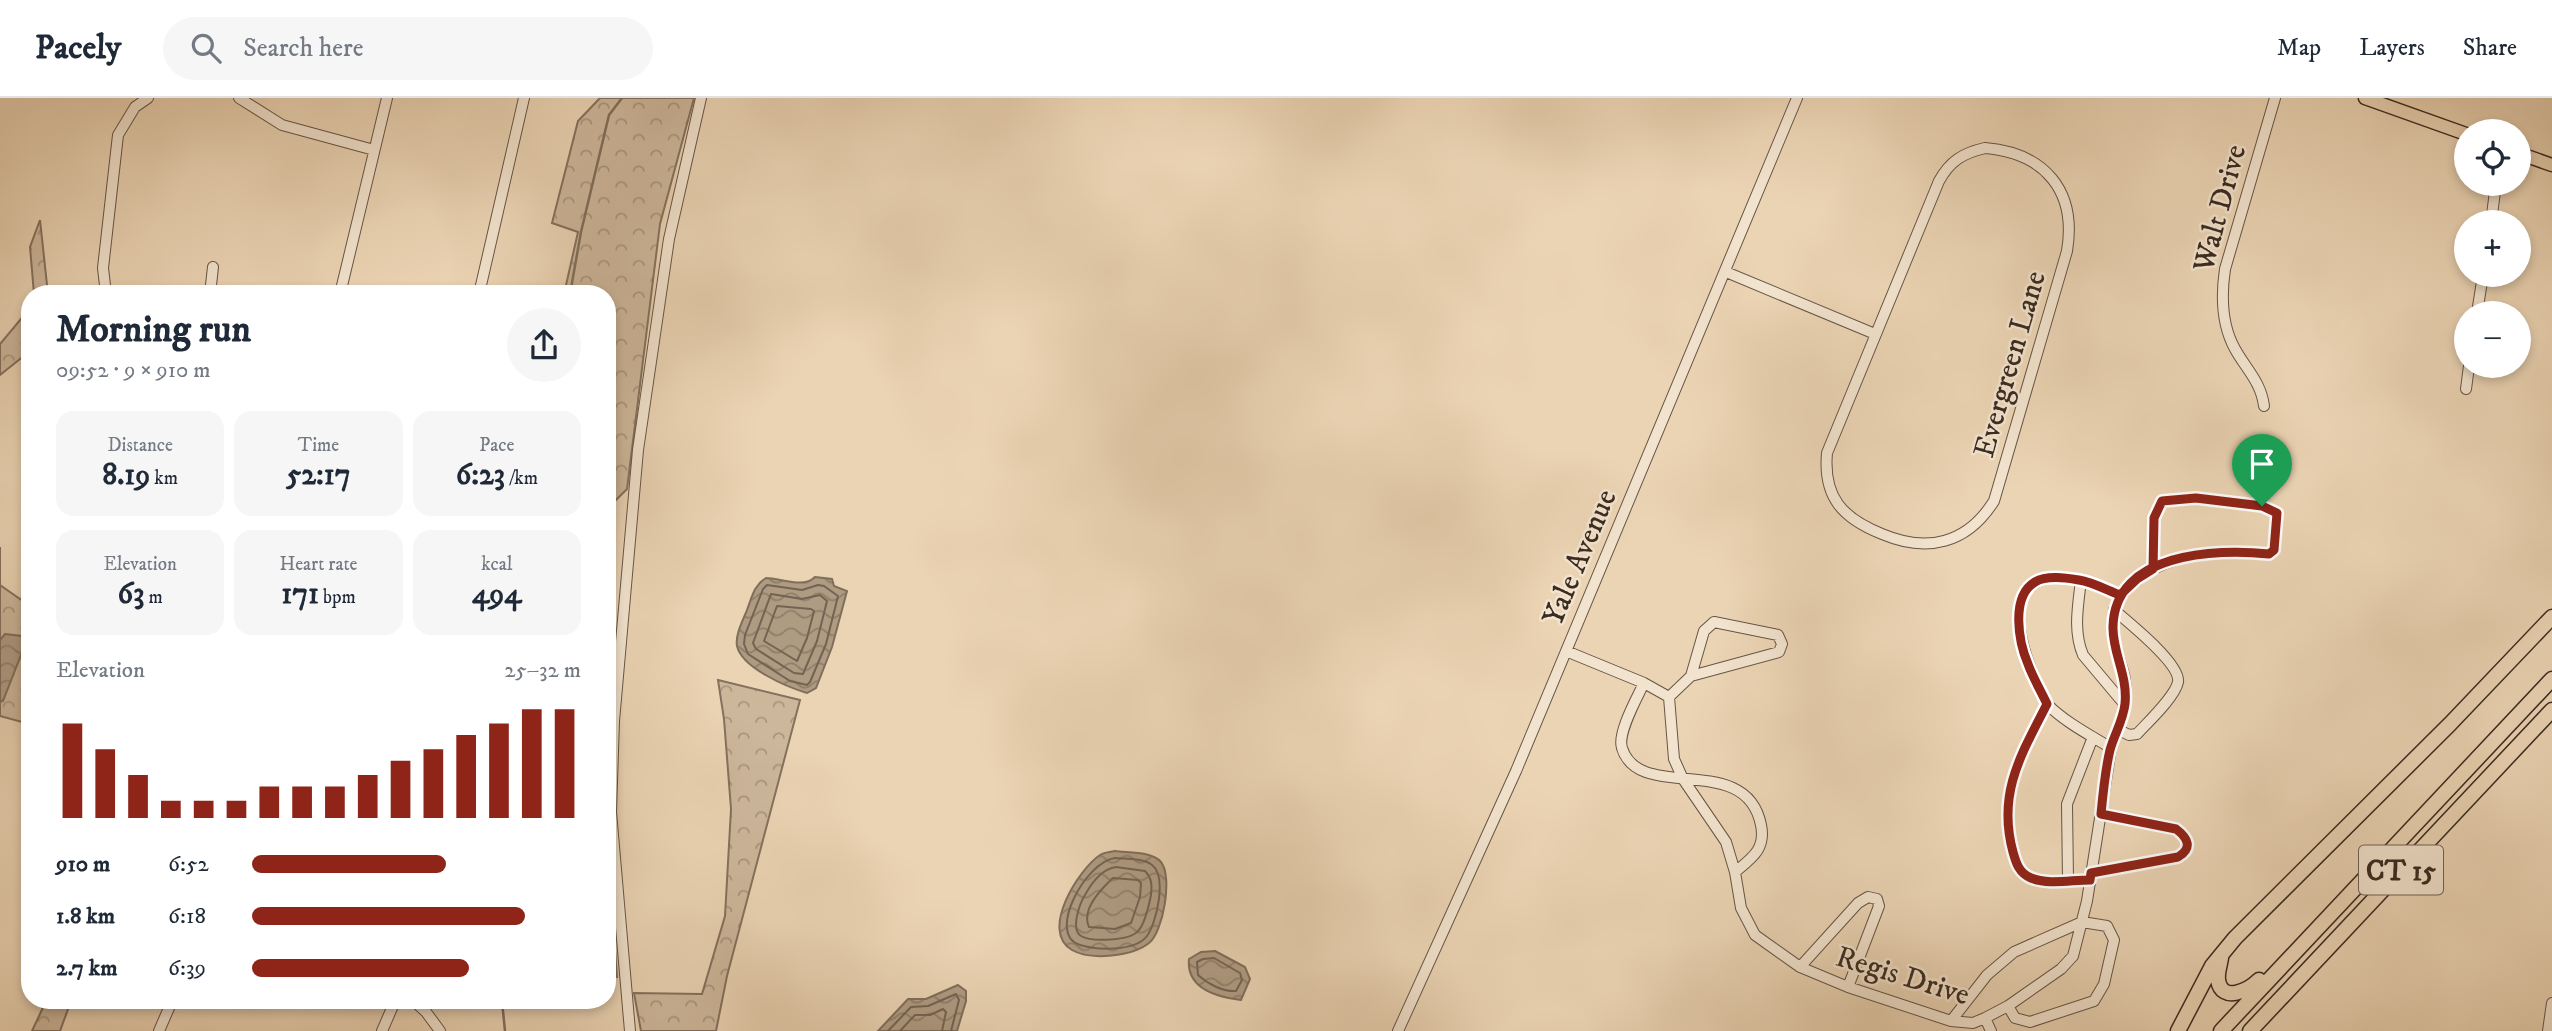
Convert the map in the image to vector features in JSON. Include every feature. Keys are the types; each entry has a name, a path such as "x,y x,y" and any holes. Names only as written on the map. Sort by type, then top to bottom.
{"highway":[{"path":"2178,1031 2212,966 2241,932 2466,708 2552,617"},
{"name":"CT 15","path":"2221,1031 2552,679"},
{"name":"CT 15","path":"2250,1031 2552,710"},
{"path":"2221,956 2218,975 2220,985 2226,991 2234,993 2247,991 2269,970 2288,960"}],"main road":[{"path":"2365,98 2454,130"},
{"path":"2531,158 2552,165"}],"street":[{"path":"105,285 103,268 118,135 135,107 148,98"},
{"path":"239,98 282,125 374,150"},
{"path":"342,285 387,98"},
{"path":"481,285 524,98"},
{"path":"616,698 638,450 669,239 701,98"},
{"name":"Yale Avenue","path":"1398,1031 1506,794 1797,98"},
{"name":"Walt Drive","path":"2264,406 2259,384 2235,349 2229,335 2224,318 2222,286 2275,98"},
{"name":"Evergreen Lane","path":"1985,148 2017,154 2046,171 2063,195 2067,208 2070,223 2067,251 1994,501 1975,524 1947,541 1930,544 1893,539 1848,516 1838,506 1827,481 1827,453 1875,334 1946,168 1970,151 1985,148"},
{"path":"211,285 213,267"},
{"path":"1726,272 1875,334"},
{"path":"2466,389 2467,378"},
{"name":"Regis Drive","path":"1669,697 1674,759 1683,779 1726,842 1735,872 1741,908 1755,935 1800,967 1848,988 1951,1021 1973,1023 2008,1006 2061,969 2073,956 2091,876 2111,748 2125,705 2125,681 2112,629 2114,610 2120,595 2137,579 2176,558 2239,551 2269,554 2274,550 2277,513 2262,506 2215,499 2162,501 2154,518 2153,569"},
{"path":"2111,748 2047,704 2027,662 2019,618 2021,601 2027,590 2036,582 2051,578 2081,580 2120,595"},
{"path":"2081,580 2076,631 2079,646 2083,656 2125,705"},
{"path":"2114,610 2165,658 2176,671 2178,682 2171,696 2137,734 2129,735 2119,730"},
{"path":"1566,651 1644,683 1669,697 1691,676 1779,652 1782,644 1778,635 1714,622 1704,631 1691,676"},
{"path":"1644,683 1620,739 1622,751 1633,765 1650,774 1683,779 1710,779 1742,792 1758,811 1763,835 1758,854 1735,872"},
{"path":"2047,704 2014,772 2008,798 2008,834 2016,863 2022,872 2031,878 2051,882 2178,857 2186,852 2189,845 2186,836 2176,829 2101,814"},
{"path":"2068,880 2067,804 2093,737"},
{"path":"616,867 631,1031"},
{"path":"1800,967 1858,902 1868,897 1877,899 1879,906 1848,988"},
{"path":"1951,1021 1987,975 2014,952 2082,922 2107,926 2111,931 2114,940 2104,984 2094,1001 2030,1023 2015,1018 2008,1006"},
{"path":"2548,1031 2552,1003"},
{"path":"159,1031 169,1009"},
{"path":"382,1031 392,1009"},
{"path":"423,1009 440,1031"},
{"path":"1985,1018 1992,1031"}],"green space":[{"path":"600,98 694,98 660,224 627,489 616,500 616,285 566,285 578,232 552,223 578,121"},
{"path":"40,220 47,285 33,285 30,247"},
{"path":"21,319 21,358 0,375 0,344"},
{"path":"0,585 21,600 21,722 0,716"},
{"path":"718,680 800,700 727,976 716,1031 641,1031 634,993 702,994 725,916 731,809"},
{"path":"42,1009 68,1009 60,1031 32,1031"}],"water":[{"path":"815,577 832,579 834,586 847,591 832,647 816,688 807,693 756,669 741,654 737,642 752,596 762,581 766,578 804,582"},
{"path":"5,634 21,636 21,655 3,701 0,702 0,640"},
{"path":"1115,851 1152,856 1161,862 1165,869 1165,904 1158,928 1149,943 1123,954 1100,956 1072,950 1063,941 1060,929 1066,901 1073,886 1091,862 1102,854"},
{"path":"1215,951 1245,967 1250,979 1241,1000 1204,989 1192,977 1189,959 1201,952"},
{"path":"958,985 966,991 966,1001 957,1031 878,1031 908,999 926,999"}],"waterway":[{"path":"572,285 581,232 609,115 622,98"},
{"path":"503,1009 505,1031"}],"route":[{"path":"2262,506 2196,498 2162,501 2154,518 2153,569 2120,595 2081,580 2051,578 2036,582 2027,590 2021,601 2021,640 2027,662 2047,704 2014,772 2007,816 2008,834 2016,863 2022,872 2031,878 2051,882 2090,880 2091,873 2178,857 2186,852 2189,845 2186,836 2176,829 2101,814 2111,748 2125,705 2125,681 2112,629 2114,610 2120,595 2137,579 2153,569 2176,558 2239,551 2269,554 2274,550 2277,513 2262,506"}]}
